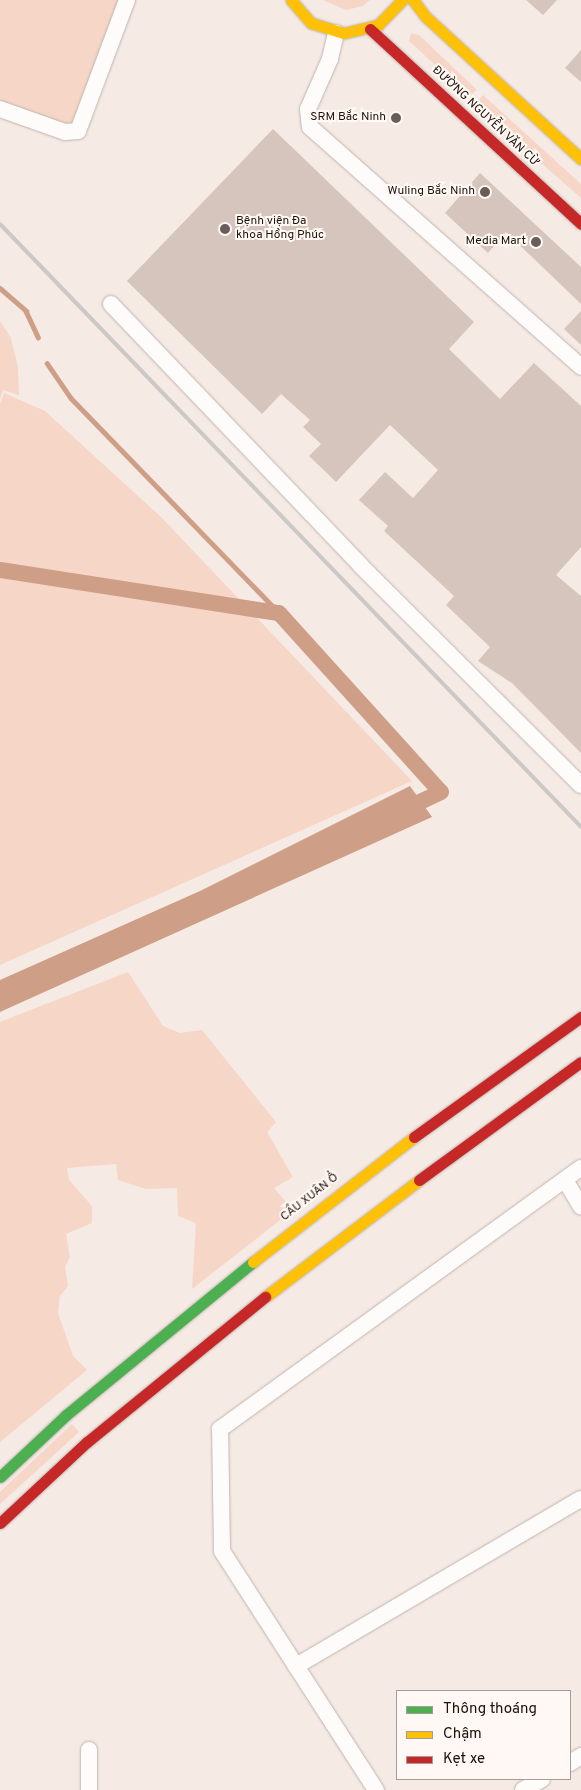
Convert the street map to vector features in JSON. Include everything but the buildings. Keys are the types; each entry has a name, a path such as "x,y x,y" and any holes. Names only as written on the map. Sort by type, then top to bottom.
{"main road":[{"path":"292,0 311,23 336,33 353,33 370,29 392,14 402,0"},
{"path":"413,0 426,17 581,159"},
{"name":"ĐƯỜNG NGUYỄN VĂN CỪ","path":"370,29 581,224"},
{"name":"CẦU XUÂN Ổ","path":"0,1477 66,1415 300,1223 481,1086 581,1017"},
{"path":"0,1523 87,1442 320,1252 581,1062"}],"street":[{"path":"0,109 65,132 78,131 127,0"},
{"path":"336,33 330,60 308,109 310,127 581,367"},
{"path":"111,304 361,566 581,785"},
{"path":"376,1790 222,1551 220,1429 581,1168"},
{"path":"565,1180 581,1207"},
{"path":"296,1666 581,1499"},
{"path":"89,1750 89,1790"},
{"path":"523,1790 540,1780"}],"shaded area":[{"path":"0,0 123,0 70,128 0,102"},
{"path":"323,0 370,0 363,6 346,10"},
{"path":"411,33 419,35 477,90 469,96 409,41"},
{"path":"483,95 581,184 581,198 475,105"},
{"path":"0,321 11,338 18,368 19,395 3,390 0,399"},
{"path":"4,393 45,411 161,517 412,781 0,965 0,404"},
{"path":"410,786 432,817 0,1012 0,980 200,891"},
{"path":"128,972 163,1026 180,1033 202,1030 276,1122 267,1132 293,1177 274,1188 293,1210 192,1289 196,1223 178,1216 177,1188 146,1189 118,1180 116,1164 67,1168 69,1180 92,1206 92,1223 66,1234 70,1257 65,1267 68,1286 60,1296 58,1313 73,1356 87,1370 0,1442 0,1022"},
{"path":"72,1424 79,1432 0,1504 0,1492"}],"waterway":[{"path":"0,288 26,311 38,337"},
{"path":"47,363 71,398 279,613"},
{"path":"0,570 279,613 441,792 401,811"}],"railway":[{"path":"0,224 581,827"}],"traffic: fast":[{"path":"0,1477 66,1415 253,1262"}],"traffic: slow":[{"path":"291,0 311,23 344,33 378,25 402,0"},
{"path":"413,0 426,17 581,159"},
{"path":"253,1262 414,1137"},
{"path":"265,1297 419,1180"}],"traffic: jam":[{"path":"370,29 581,224"},
{"path":"414,1137 581,1017"},
{"path":"419,1180 581,1062"},
{"path":"0,1523 87,1442 265,1297"}],"place":[{"name":"SRM Bắc Ninh","path":"396,118"},
{"name":"Wuling Bắc Ninh","path":"485,192"},
{"name":"Bệnh viện Đa khoa Hồng Phúc","path":"225,229"},
{"name":"Media Mart","path":"536,242"}]}
